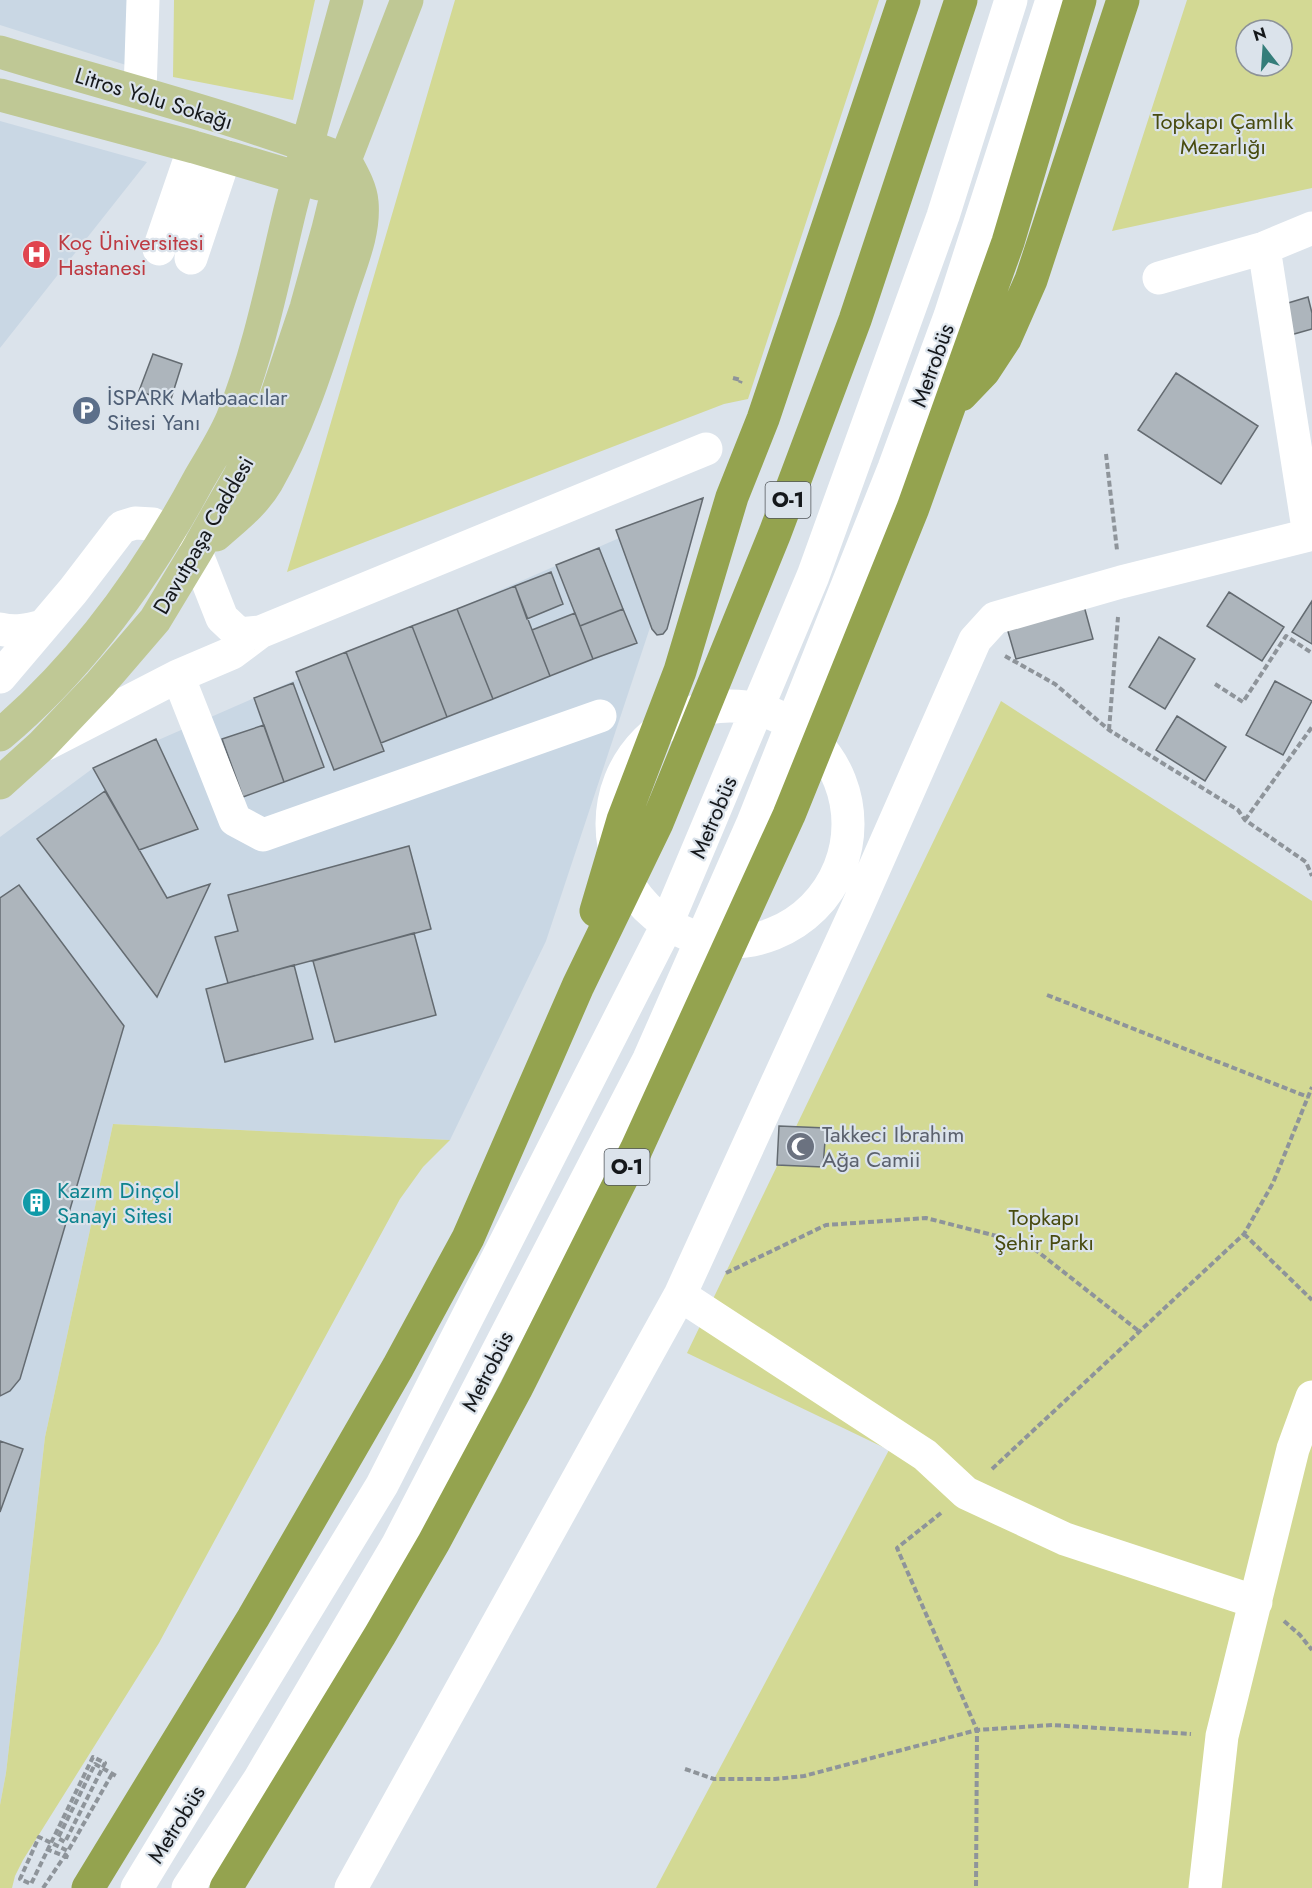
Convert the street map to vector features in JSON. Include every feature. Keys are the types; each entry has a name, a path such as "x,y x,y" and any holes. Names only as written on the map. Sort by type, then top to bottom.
{"highway":[{"path":"578,986 591,930 623,820 680,672 732,497 763,419 904,0"},
{"name":"O-1","path":"88,1888 253,1618 404,1358 468,1238 578,986 657,823 783,512 855,320 960,0"},
{"name":"O-1","path":"226,1888 380,1635 434,1542 516,1389 600,1225 789,815 913,508 949,408 1008,242 1080,0"},
{"path":"949,408 984,371 1005,339 1030,280 1123,0"}],"main road":[{"name":"Davutpaşa Caddesi","path":"0,735 59,679 109,620 170,533 231,422 254,356 298,178 347,0"},
{"name":"Davutpaşa Caddesi","path":"0,783 41,746 100,684 155,620 239,477 274,403 306,309 341,175 407,0"},
{"name":"Litros Yolu Sokağı","path":"0,52 140,92 308,146 341,175"},
{"name":"Litros Yolu Sokağı","path":"0,95 194,147 298,178 341,175"}],"street":[{"path":"140,92 143,0"},
{"name":"Metrobüs","path":"137,1888 382,1485 662,935 813,576 939,226 1011,0"},
{"name":"Metrobüs","path":"188,1888 259,1780 398,1544 649,1059 752,825 894,468 950,316 1052,0"},
{"path":"159,249 194,147"},
{"path":"191,258 225,156"},
{"path":"1160,278 1264,248 1312,228"},
{"path":"351,1888 680,1295 851,921 975,640 995,618 1121,582 1309,535 1264,248"},
{"path":"41,746 178,676 232,653 260,632 706,449"},
{"path":"0,677 122,527 135,523 153,524 170,533"},
{"path":"196,552 222,618 238,634 260,632"},
{"path":"0,629 10,632 26,631 43,626"},
{"path":"178,676 235,820 263,836 600,716"},
{"name":"Metrobüs","path":"638,1033 657,977 653,934 643,904 622,872 612,834 615,796 630,760 656,732 690,713 727,705 766,711 800,728 827,755 844,790 849,828 841,866 822,899 792,924 757,939 718,941 690,935 665,922 643,904"},
{"name":"Metrobüs","path":"259,1780 314,1643 482,1345 663,979 680,958 718,941"},
{"path":"680,1295 925,1455 966,1493 1065,1539 1256,1602"},
{"path":"1205,1888 1222,1736 1293,1449 1312,1397"},
{"name":"Metrobüs","path":"216,1760 314,1643"}],"path":[{"path":"1215,684 1243,702 1286,636 1312,653"},
{"path":"975,640 1055,684 1109,730 1238,810 1245,820 1306,862 1312,876"},
{"path":"1245,820 1312,727"},
{"path":"1047,995 1308,1097"},
{"path":"976,1888 977,1730 897,1548 966,1493 1244,1234 1273,1183 1312,1087"},
{"path":"680,1295 826,1225 926,1218 1028,1244 1140,1332"},
{"path":"1244,1234 1312,1300"},
{"path":"685,1769 714,1779 776,1779 804,1776 977,1730 1052,1725 1222,1736"},
{"path":"68,1851 39,1837 20,1879 31,1884 46,1850 93,1757 105,1763 65,1842 58,1838 95,1764"},
{"path":"43,1888 68,1851 112,1774"}],"shaded area":[{"path":"0,0 127,0 126,65 0,25"},
{"name":"Koç Üniversitesi Hastanesi","path":"0,121 147,162 0,348"},
{"path":"690,507 546,941 450,1140 113,1124 45,1437 6,1773 0,1805 0,837 92,769"}],"green space":[{"path":"174,0 315,0 293,100 173,77"},
{"path":"455,0 879,0 748,399 724,404 287,572"},
{"name":"Topkapı Çamlık Mezarlığı","path":"1187,0 1312,0 1312,188 1112,231"},
{"name":"Topkapı Şehir Parkı","path":"1001,701 1312,901 1312,1888 656,1888 889,1450 687,1353"},
{"path":"113,1124 450,1140 423,1167 400,1199 159,1643 23,1860 12,1888 0,1888 0,1805 6,1773 45,1437"}],"building":[{"path":"1308,297 1312,313 1312,329 1287,336 1278,306"},
{"path":"153,354 182,364 170,402 139,391"},
{"path":"1176,373 1258,426 1221,484 1138,430"},
{"path":"703,498 667,629 663,634 657,635 652,629 616,530"},
{"path":"599,548 623,609 580,626 556,565"},
{"path":"551,572 563,604 527,619 515,586"},
{"path":"515,586 550,676 493,699 457,609"},
{"path":"1229,592 1284,627 1262,661 1207,626"},
{"path":"1312,601 1312,644 1292,632"},
{"path":"1084,606 1093,639 1016,659 1007,628"},
{"path":"457,609 493,699 447,717 412,626"},
{"path":"623,609 637,643 593,659 580,626"},
{"path":"575,613 593,659 550,676 532,630"},
{"path":"412,626 447,717 381,743 346,652"},
{"path":"1159,637 1195,659 1165,709 1129,687"},
{"path":"346,652 384,751 334,770 296,672"},
{"path":"1275,681 1312,701 1283,755 1246,735"},
{"path":"293,683 324,767 284,782 254,698"},
{"path":"1177,716 1226,747 1205,781 1156,750"},
{"path":"264,725 284,782 243,797 222,739"},
{"path":"156,739 198,829 139,850 93,768"},
{"path":"105,791 167,898 210,884 157,997 37,839"},
{"path":"409,846 431,929 228,983 215,937 238,931 228,895"},
{"name":"Kazım Dinçol Sanayi Sitesi","path":"19,885 124,1026 20,1379 10,1391 0,1396 0,898"},
{"path":"414,933 436,1015 335,1042 313,961"},
{"path":"294,965 313,1039 225,1062 206,989"},
{"name":"Takkeci Ibrahim Ağa Camii","path":"779,1126 826,1128 823,1167 777,1165"},
{"path":"0,1441 23,1449 0,1512"}],"place":[{"name":"Koç Üniversitesi Hastanesi","path":"37,255"},
{"name":"İSPARK Matbaacılar Sitesi Yanı","path":"86,410"},
{"name":"Takkeci Ibrahim Ağa Camii","path":"801,1147"},
{"name":"Kazım Dinçol Sanayi Sitesi","path":"36,1203"}]}
